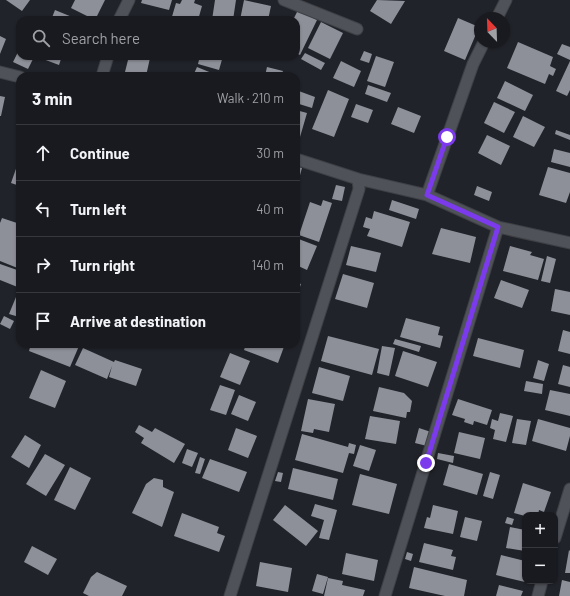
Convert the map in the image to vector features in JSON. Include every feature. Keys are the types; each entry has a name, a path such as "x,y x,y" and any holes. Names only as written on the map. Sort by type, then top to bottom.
{"street":[{"path":"122,16 129,0"},
{"path":"284,0 357,29"},
{"path":"500,12 506,0"},
{"path":"427,195 473,64 481,48"},
{"path":"103,72 107,60"},
{"path":"0,72 16,76"},
{"path":"300,160 358,179 427,195 498,227 570,243"},
{"path":"230,596 359,190 358,179"},
{"path":"385,596 498,227"},
{"path":"558,528 570,489"},
{"path":"538,596 541,584"}],"building":[{"path":"6,0 30,0 22,11"},
{"path":"75,0 105,0 97,16 87,16 71,8"},
{"path":"142,0 172,0 169,10 141,3"},
{"path":"182,0 195,0 194,3 202,6 199,16 172,16 176,3 180,4"},
{"path":"215,0 236,0 234,16 213,16"},
{"path":"244,0 271,6 269,16 241,16"},
{"path":"377,0 405,1 391,24 370,11"},
{"path":"55,10 70,16 53,16"},
{"path":"298,10 317,20 300,55 300,16 295,16"},
{"path":"458,18 474,25 474,39 465,60 444,51"},
{"path":"321,22 343,33 330,59 308,48"},
{"path":"0,36 6,39 0,54"},
{"path":"518,42 553,57 550,66 556,69 553,76 549,74 545,84 507,68"},
{"path":"562,44 570,47 570,60 557,54"},
{"path":"364,51 372,54 369,63 360,60"},
{"path":"305,53 325,63 321,70 301,59"},
{"path":"16,56 16,60 32,60 28,69 13,62"},
{"path":"376,56 394,62 385,87 367,81"},
{"path":"46,60 61,60 59,65"},
{"path":"128,60 150,60 147,72 125,72"},
{"path":"199,60 222,60 219,70 198,64"},
{"path":"341,61 361,71 354,87 333,78"},
{"path":"570,61 570,90 567,96 556,91"},
{"path":"197,67 209,72 195,72"},
{"path":"267,67 283,71 283,72 266,72"},
{"path":"505,81 533,95 525,111 497,98"},
{"path":"368,85 391,93 387,102 365,94"},
{"path":"328,90 349,99 334,137 312,129"},
{"path":"300,91 315,97 312,108 300,104"},
{"path":"0,96 5,97 1,116 0,116"},
{"path":"494,102 515,112 504,133 484,123"},
{"path":"356,104 373,110 368,123 351,117"},
{"path":"398,107 421,116 414,133 391,124"},
{"path":"300,111 307,113 300,137"},
{"path":"523,116 545,127 534,147 513,137"},
{"path":"556,130 570,135 570,140 555,134"},
{"path":"487,135 510,146 501,165 478,153"},
{"path":"554,149 570,153 570,167 551,162"},
{"path":"548,167 570,173 570,192 566,203 539,195"},
{"path":"16,169 16,185 11,183"},
{"path":"336,185 345,187 342,201 332,199"},
{"path":"477,186 492,192 489,201 474,195"},
{"path":"323,200 332,203 319,242 300,235 310,202 321,206"},
{"path":"392,200 419,209 416,219 389,210"},
{"path":"374,211 410,222 402,247 367,236 370,229 363,227 366,217 372,219"},
{"path":"2,218 16,223 16,267 0,261 0,223"},
{"path":"441,228 476,237 470,263 432,254"},
{"path":"300,240 317,246 307,270 300,267"},
{"path":"351,246 381,253 376,272 346,265"},
{"path":"510,246 532,252 530,255 544,259 538,280 503,271"},
{"path":"547,256 556,259 550,283 541,281"},
{"path":"0,264 16,270 16,286 0,280"},
{"path":"343,274 374,283 367,308 335,299"},
{"path":"501,280 529,290 522,308 494,298"},
{"path":"555,289 570,292 570,315 551,311"},
{"path":"16,297 16,316 9,314"},
{"path":"4,316 14,321 10,329 0,324"},
{"path":"406,318 440,327 438,335 443,336 440,348 400,337"},
{"path":"563,330 570,332 570,354 558,351"},
{"path":"328,336 379,349 372,375 321,361"},
{"path":"478,338 524,350 520,368 473,356"},
{"path":"395,339 421,346 419,352 393,344"},
{"path":"382,346 395,348 389,376 377,373"},
{"path":"30,348 78,348 70,367 29,351"},
{"path":"83,348 114,362 115,360 142,369 136,386 109,377 112,366 107,379 75,365"},
{"path":"245,348 284,348 278,363 244,350"},
{"path":"403,351 437,362 428,387 395,376"},
{"path":"230,353 250,361 240,385 220,377"},
{"path":"538,360 549,364 544,381 533,378"},
{"path":"563,365 570,367 570,387 558,384"},
{"path":"319,367 350,376 343,401 312,393"},
{"path":"41,370 66,381 55,408 29,398"},
{"path":"526,381 543,384 542,394 524,391"},
{"path":"220,385 235,390 226,415 210,410"},
{"path":"379,387 404,393 412,401 410,412 407,412 406,418 373,411"},
{"path":"550,390 570,394 570,416 545,410"},
{"path":"239,395 256,402 248,421 231,414"},
{"path":"308,399 335,404 329,432 314,429 313,433 301,431"},
{"path":"458,399 492,410 487,425 474,421 473,425 464,422 465,419 452,415"},
{"path":"500,413 513,416 506,442 493,439 495,430 490,428 492,419 498,421"},
{"path":"370,416 400,421 396,444 365,439"},
{"path":"517,419 531,421 526,445 512,443"},
{"path":"538,419 570,428 570,436 566,451 532,441"},
{"path":"139,425 152,432 155,428 185,444 174,463 141,443 144,438 135,432"},
{"path":"236,428 257,436 248,458 228,450"},
{"path":"419,428 431,432 427,446 415,443"},
{"path":"459,432 485,438 480,459 454,453"},
{"path":"302,434 348,447 349,443 356,445 354,454 349,453 343,473 295,460"},
{"path":"25,435 41,445 29,468 11,457"},
{"path":"360,445 376,450 369,471 353,466"},
{"path":"187,449 198,453 192,467 182,463"},
{"path":"438,453 454,456 453,463 437,459"},
{"path":"45,454 65,465 46,496 26,484"},
{"path":"200,457 205,459 200,474 195,473"},
{"path":"210,459 247,472 239,492 202,478"},
{"path":"449,464 483,474 477,495 443,485"},
{"path":"70,467 91,478 75,510 54,500"},
{"path":"293,468 338,479 333,500 288,489"},
{"path":"278,472 283,473 281,482 275,481"},
{"path":"490,472 500,475 493,499 483,496"},
{"path":"360,474 397,484 389,514 352,505"},
{"path":"154,478 163,480 163,487 174,492 162,527 132,513 146,484"},
{"path":"523,483 551,492 544,512 539,510 539,512 522,512 522,515 514,513"},
{"path":"315,504 337,510 329,540 319,538 324,520 311,516"},
{"path":"285,505 318,531 306,546 273,520"},
{"path":"433,505 458,511 453,534 424,528 427,517 430,518"},
{"path":"182,513 219,527 217,533 225,536 219,552 174,536"},
{"path":"465,517 482,521 477,541 460,537"},
{"path":"507,517 514,519 512,525 505,523"},
{"path":"510,527 522,529 522,551 506,548"},
{"path":"424,543 453,550 451,556 456,557 453,570 419,562"},
{"path":"32,546 57,559 48,575 24,562"},
{"path":"569,550 570,573 565,573"},
{"path":"407,552 413,554 411,561 405,559"},
{"path":"346,553 378,560 374,581 342,574"},
{"path":"501,555 522,560 522,581 496,575"},
{"path":"260,562 292,568 288,592 256,586"},
{"path":"414,567 467,580 464,596 445,596 409,588"},
{"path":"97,572 127,586 122,596 89,596 83,593 91,577"},
{"path":"317,574 328,577 323,594 312,591"},
{"path":"328,578 343,581 342,585 365,590 363,596 324,596"},
{"path":"562,580 570,582 570,596 559,596"},
{"path":"499,585 523,591 521,596 496,596"}],"route":[{"path":"426,463 498,227 427,195 447,137"}]}
